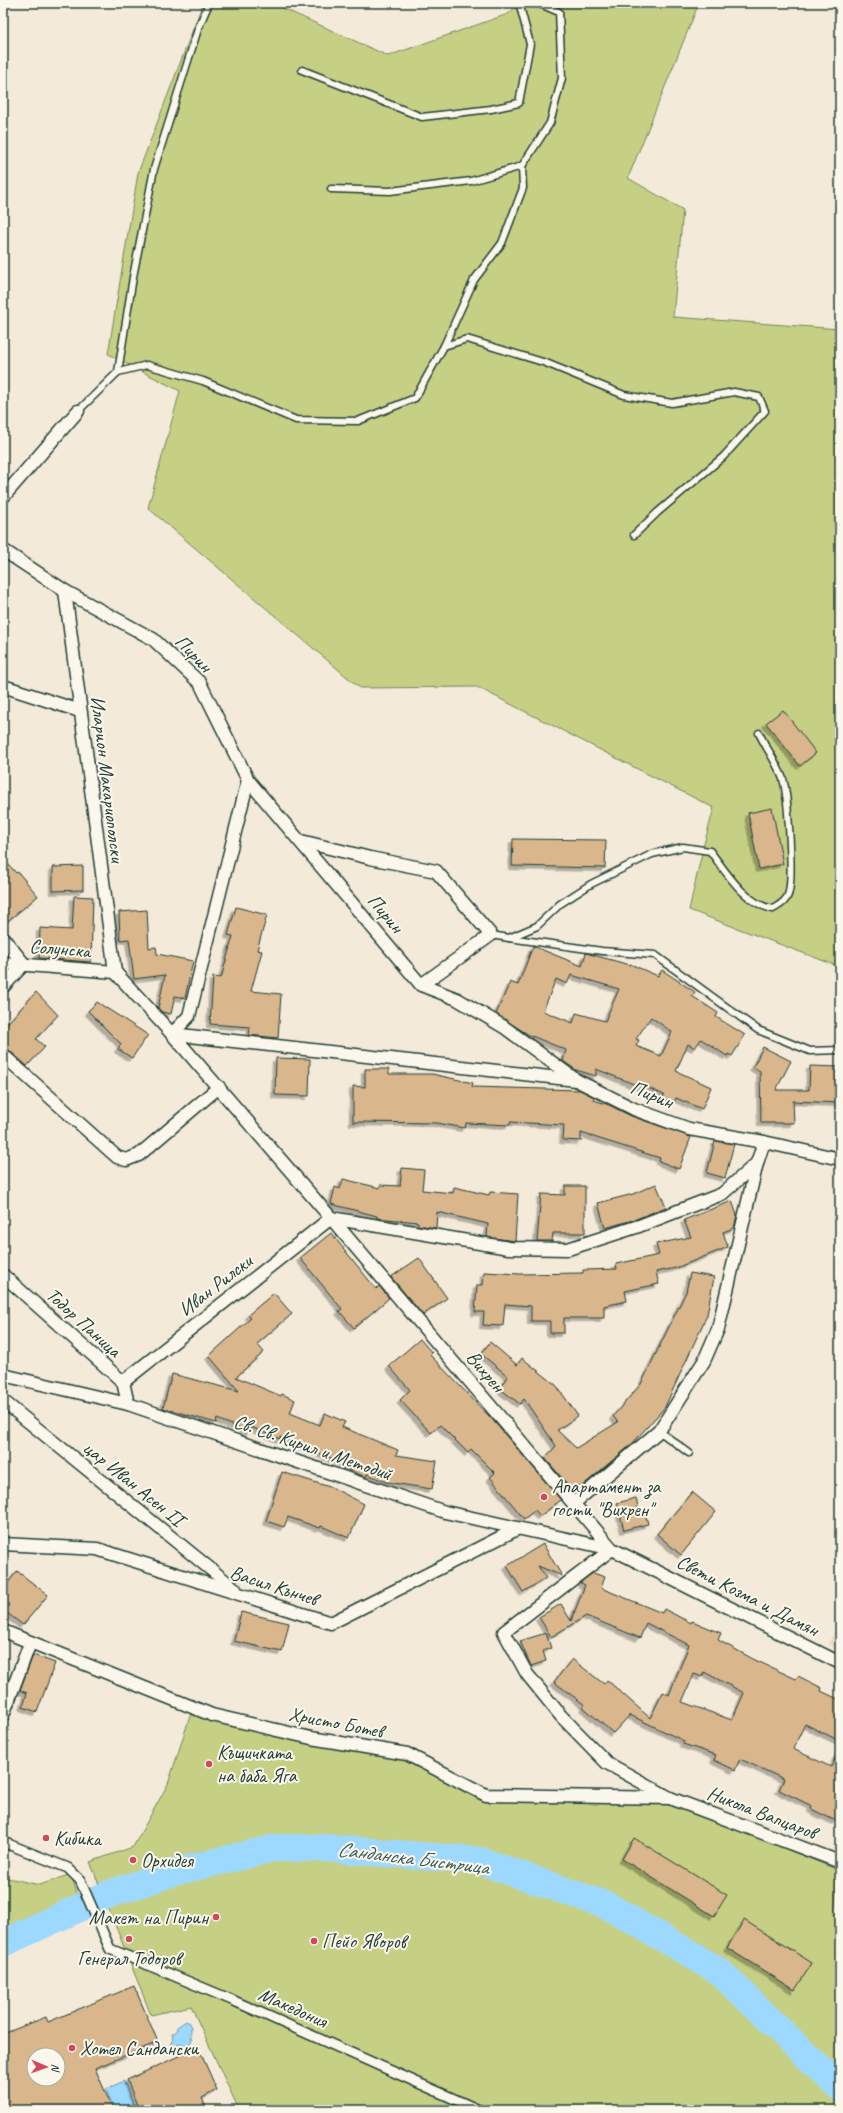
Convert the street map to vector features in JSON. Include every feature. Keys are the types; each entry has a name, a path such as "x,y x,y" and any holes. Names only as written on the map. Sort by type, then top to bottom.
{"street":[{"path":"3,497 78,411"},
{"name":"Пирин","path":"3,550 65,591 153,639 200,684 248,780 421,985 457,999 504,1027 576,1080 634,1109 689,1129 764,1142 840,1160"},
{"name":"Иларион Макариополски","path":"65,591 115,972"},
{"path":"3,686 80,710"},
{"path":"172,1034 190,1016 248,780"},
{"path":"301,841 370,858 436,871 491,935 421,985"},
{"path":"3,938 24,964 3,987"},
{"name":"Солунска","path":"3,963 115,972"},
{"name":"Вихрен","path":"115,972 219,1087 612,1549"},
{"path":"172,1034 576,1080"},
{"path":"3,1055 117,1156 126,1160 139,1155 219,1087"},
{"path":"573,1504 658,1431 704,1361 718,1329 757,1163 764,1142"},
{"path":"331,1218 509,1248 568,1249 639,1226 722,1194 757,1163"},
{"name":"Иван Рилски","path":"123,1382 331,1218"},
{"name":"Тодор Паница","path":"3,1275 123,1382 128,1404"},
{"name":"Св. Св. Кирил и Методий","path":"3,1375 128,1404 445,1512 612,1549"},
{"name":"цар Иван Асен II","path":"3,1401 241,1594"},
{"name":"Васил Кънчев","path":"3,1544 96,1549 331,1623 517,1529"},
{"path":"612,1549 504,1632 527,1674 561,1716 607,1763 670,1798"},
{"name":"Свети Козма и Дамян","path":"612,1549 840,1663"},
{"name":"Христо Ботев","path":"3,1631 30,1644 212,1715 311,1738 407,1754 486,1795 670,1798"},
{"path":"3,1715 30,1644"},
{"name":"Никола Вапцаров","path":"670,1798 840,1862"},
{"name":"Македония","path":"3,1842 68,1868 80,1880 110,1949 232,2000 479,2110"}],"lane":[{"path":"118,372 133,277 154,169 198,29 209,3"},
{"path":"302,70 422,117 491,109 519,103 530,44 520,6 525,3"},
{"path":"78,411 118,372 148,365 203,381 296,420 358,421 415,398 444,346 474,280 502,243 523,188 522,166 550,123 562,78 559,12 538,3"},
{"path":"331,188 390,191 472,181 522,166"},
{"path":"444,346 467,339 546,363 624,395 672,403 734,392 759,397 765,411 724,457 658,512 634,535"},
{"path":"509,938 537,926 560,904 598,880 652,854 683,848 710,851 732,880 761,907 773,909 784,902 788,896 791,883 789,830 783,780 758,733"},
{"path":"491,935 602,951 655,955 758,1030 810,1051 840,1050"},
{"path":"658,1431 689,1453"}],"shaded area":[{"path":"840,1621 840,1650 828,1644"}],"green space":[{"path":"203,3 279,3 280,7 388,56 508,14 520,3 699,3 628,178 683,210 673,317 840,329 840,967 689,910 714,808 477,687 360,688 148,508 180,391 108,354 138,173"},
{"path":"191,1713 276,1735 399,1754 487,1799 675,1804 838,1870 834,1916 840,1921 840,2110 239,2110 191,2006 151,2015 90,1862 133,1847 168,1784"},
{"path":"71,1874 79,1900 3,1936 3,1877 40,1885"}],"water":[{"path":"186,2021 190,2025 192,2040 188,2046 179,2044 173,2048 170,2045 173,2039 172,2034 176,2032 177,2027"},
{"path":"124,2081 136,2110 114,2110 106,2089"}],"building":[{"path":"783,710 816,753 800,766 766,723"},
{"path":"772,808 783,864 759,869 748,813"},
{"path":"513,839 606,840 605,868 512,866"},
{"path":"3,858 16,873 18,872 38,896 3,925"},
{"path":"83,866 83,890 53,891 53,867"},
{"path":"74,896 93,897 91,962 39,958 40,928 72,930"},
{"path":"236,907 267,915 257,950 262,951 251,991 281,994 278,1038 249,1035 250,1027 210,1024 213,977 221,978 233,936 228,935"},
{"path":"147,910 149,948 156,947 157,954 193,961 185,998 175,996 171,1014 162,1012 158,1008 165,975 134,979 129,939 120,940 119,912"},
{"path":"533,946 582,966 586,953 630,964 658,976 662,970 695,992 692,996 718,1013 716,1017 745,1035 732,1056 728,1054 727,1056 701,1039 695,1048 688,1044 676,1071 711,1087 702,1109 676,1098 673,1104 662,1099 664,1095 642,1085 641,1087 596,1069 596,1076 576,1070 563,1061 566,1050 529,1035 496,1014 510,982 518,985","holes":["571,975 619,989 605,1021 576,1013 573,1023 543,1011 556,979 567,984","651,1017 672,1032 661,1056 636,1046 639,1040 636,1039"]},
{"path":"36,992 58,1015 36,1039 45,1047 27,1066 8,1049 3,1048 3,1028"},
{"path":"97,1002 148,1035 132,1058 118,1049 121,1044 88,1011"},
{"path":"763,1047 791,1061 776,1090 809,1090 810,1066 840,1067 840,1103 793,1101 794,1123 761,1123 760,1071 753,1067"},
{"path":"276,1058 310,1059 309,1096 275,1095"},
{"path":"365,1069 389,1069 389,1074 432,1074 473,1083 472,1087 580,1090 594,1097 594,1100 609,1105 631,1116 691,1137 679,1169 659,1161 660,1158 581,1133 581,1141 563,1140 564,1125 510,1122 510,1125 466,1123 465,1128 437,1123 353,1122 353,1086 365,1087"},
{"path":"715,1141 734,1144 725,1178 707,1173"},
{"path":"402,1168 424,1170 422,1190 453,1193 454,1187 489,1195 490,1192 518,1194 515,1241 487,1237 488,1224 437,1212 436,1228 418,1225 418,1222 377,1218 377,1216 331,1204 335,1187 340,1189 343,1179 380,1188 380,1185 400,1186"},
{"path":"656,1184 666,1207 636,1219 605,1228 598,1203 633,1194"},
{"path":"565,1186 585,1186 585,1233 553,1233 552,1241 537,1241 541,1194 565,1195"},
{"path":"732,1201 737,1215 734,1228 723,1232 728,1247 676,1268 656,1272 659,1284 625,1291 627,1301 604,1306 604,1318 564,1318 564,1333 550,1333 550,1321 531,1321 531,1306 505,1304 503,1326 483,1325 484,1312 475,1312 477,1285 483,1285 484,1272 520,1274 583,1273 583,1270 617,1269 616,1264 659,1255 656,1244 691,1237 684,1220"},
{"path":"331,1233 376,1289 379,1286 389,1298 354,1328 339,1311 342,1309 300,1258"},
{"path":"419,1258 447,1298 423,1315 391,1277"},
{"path":"690,1273 714,1277 707,1315 665,1407 632,1444 581,1487 579,1485 572,1490 545,1458 556,1446 524,1399 520,1404 499,1388 508,1376 481,1354 490,1342 517,1365 522,1358 556,1385 578,1416 557,1430 576,1448 618,1422 613,1416 641,1384 686,1292"},
{"path":"274,1293 292,1314 257,1344 264,1352 236,1377 281,1396 282,1394 295,1400 290,1413 320,1425 325,1413 345,1422 342,1427 398,1450 396,1455 437,1461 432,1489 386,1482 367,1474 366,1477 341,1467 343,1463 280,1437 280,1439 251,1427 249,1432 217,1419 216,1423 163,1408 172,1374 239,1391 209,1356 251,1318 248,1315"},
{"path":"420,1339 432,1353 430,1355 490,1417 561,1500 540,1516 535,1510 524,1519 490,1477 495,1473 471,1449 468,1453 440,1425 431,1433 400,1400 410,1390 389,1366"},
{"path":"282,1472 333,1488 364,1504 349,1538 321,1526 320,1528 288,1517 284,1527 266,1521"},
{"path":"692,1492 716,1512 681,1555 657,1534"},
{"path":"636,1498 639,1511 644,1509 648,1524 624,1530 617,1503"},
{"path":"543,1544 562,1576 538,1566 546,1578 523,1592 507,1566"},
{"path":"17,1571 48,1595 23,1625 3,1610 3,1589"},
{"path":"593,1573 605,1577 601,1588 662,1613 664,1609 691,1623 692,1621 721,1633 718,1640 753,1659 796,1679 798,1676 822,1688 821,1691 840,1700 840,1741 805,1724 793,1749 831,1767 840,1748 840,1814 836,1821 811,1809 812,1806 779,1790 784,1779 740,1759 735,1770 714,1760 716,1755 683,1744 684,1741 630,1715 613,1733 583,1707 585,1705 554,1682 572,1659 604,1684 607,1680 650,1718 663,1692 669,1695 689,1645 646,1623 640,1638 586,1616 551,1637 539,1617 561,1604 571,1621 585,1585 581,1583","holes":["704,1672 744,1693 732,1720 682,1702 694,1674 702,1677"]},
{"path":"241,1612 289,1623 282,1652 234,1641"},
{"path":"546,1633 551,1648 543,1651 546,1661 531,1666 520,1641"},
{"path":"33,1655 55,1663 37,1712 23,1707 27,1693 20,1690"},
{"path":"634,1838 727,1895 714,1916 622,1859"},
{"path":"744,1920 812,1963 795,1990 727,1948"},
{"name":"Хотел Сандански","path":"134,1986 158,2042 95,2068 113,2110 3,2110 3,2034 46,2017 48,2022"},
{"name":"Хотел Сандански","path":"198,2047 217,2090 202,2098 207,2110 139,2110 127,2080"}],"waterway":[{"name":"Санданска Бистрица","path":"3,1943 109,1894 174,1872 275,1848 325,1848 481,1861 608,1906 719,1971 840,2088"}],"place":[{"name":"Апартамент за гости \"Вихрен\"","path":"544,1497"},
{"name":"Къщичката на баба Яга","path":"209,1764"},
{"name":"Кибика","path":"46,1838"},
{"name":"Орхидея","path":"133,1860"},
{"name":"Макет на Пирин","path":"216,1917"},
{"name":"Генерал Тодоров","path":"129,1939"},
{"name":"Пейо Яворов","path":"314,1941"},
{"name":"Хотел Сандански","path":"72,2048"}]}
